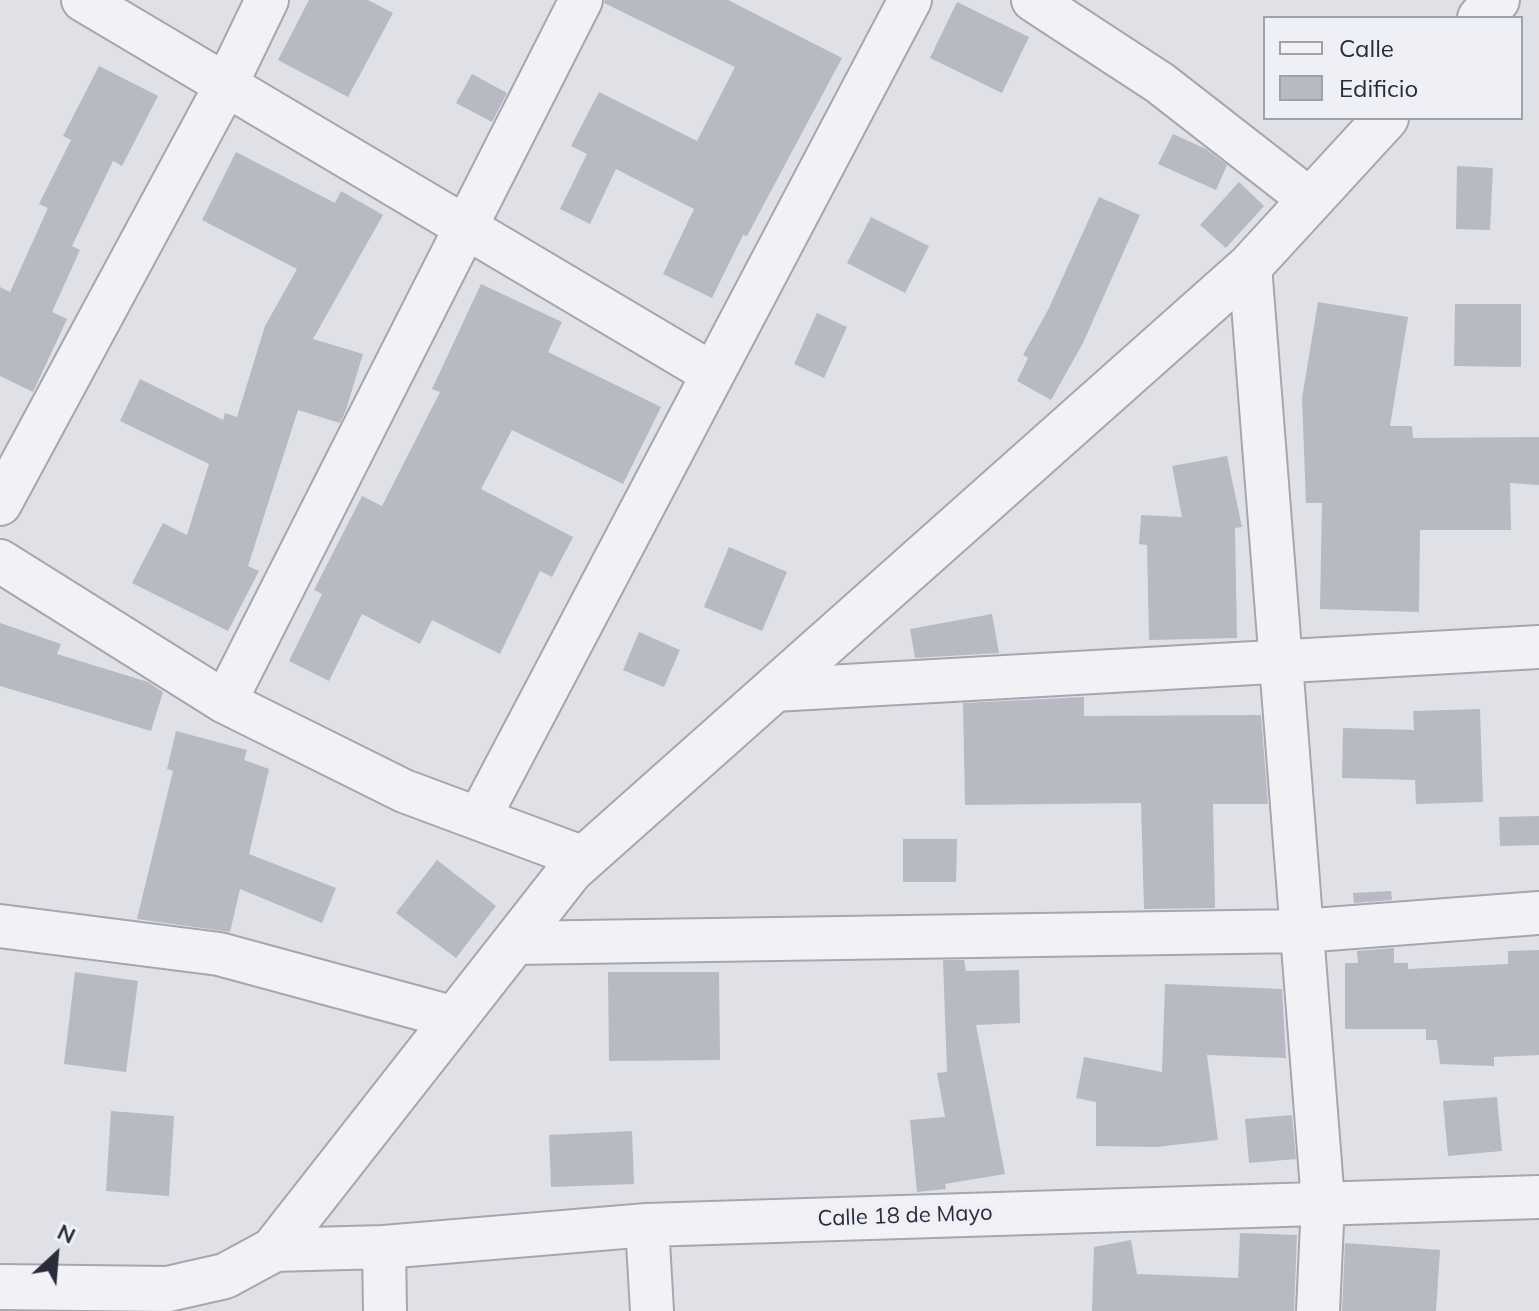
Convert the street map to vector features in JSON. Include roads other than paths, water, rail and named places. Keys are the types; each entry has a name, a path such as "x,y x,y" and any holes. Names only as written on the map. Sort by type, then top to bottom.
{"street":[{"path":"83,0 713,374"},
{"path":"0,504 226,85 267,0"},
{"path":"225,702 581,0"},
{"path":"479,818 910,0"},
{"path":"1033,0 1160,83 1309,199"},
{"path":"1482,16 1497,0"},
{"path":"0,1287 80,1299 168,1289 225,1276 273,1250 571,870 1250,266 1384,120"},
{"path":"1250,266 1323,1202 1318,1311"},
{"path":"0,561 225,702 404,791 584,858"},
{"path":"774,690 1539,647"},
{"path":"514,943 1301,931 1539,913"},
{"path":"0,926 219,954 455,1018"},
{"name":"Calle 18 de Mayo","path":"273,1250 384,1247 647,1225 1539,1197"},
{"path":"647,1225 652,1311"},
{"path":"384,1247 385,1311"}]}
